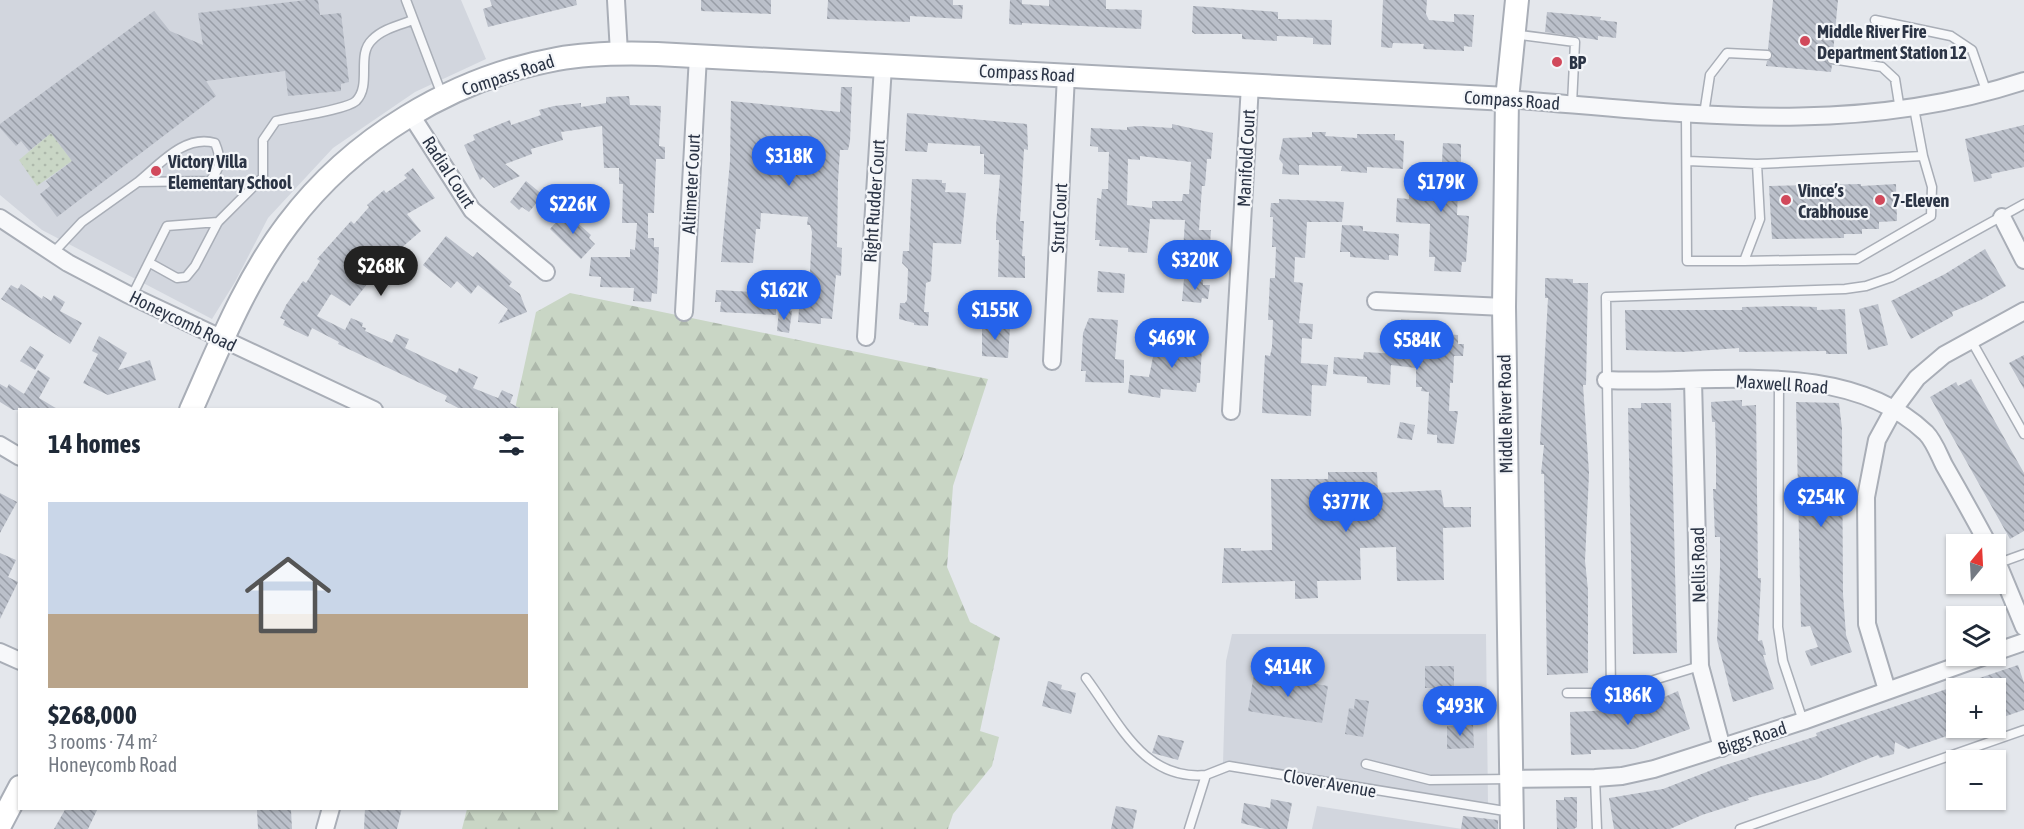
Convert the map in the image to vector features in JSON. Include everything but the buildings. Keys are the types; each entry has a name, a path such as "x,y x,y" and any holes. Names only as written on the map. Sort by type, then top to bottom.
{"street":[{"path":"616,0 619,53"},
{"name":"Middle River Road","path":"1512,820 1504,307 1507,99 1517,0"},
{"name":"Compass Road","path":"192,408 223,337 286,226 312,194 360,149 411,115 474,83 527,65 584,55 619,53 698,56 1507,99 1704,114 1823,118 1907,109 1987,93 2024,81"},
{"name":"Altimeter Court","path":"684,312 698,56"},
{"name":"Right Rudder Court","path":"866,337 883,66"},
{"name":"Strut Court","path":"1052,361 1066,75"},
{"name":"Manifold Court","path":"1231,411 1250,85"},
{"name":"Radial Court","path":"411,115 472,210 546,272"},
{"path":"2002,216 2024,260"},
{"name":"Honeycomb Road","path":"0,218 53,253 132,296 370,408"},
{"path":"1376,301 1504,307"},
{"path":"1887,690 1867,624 1866,497 1877,440 1894,409 1917,378 1944,355 2024,311"},
{"name":"Maxwell Road","path":"1606,380 1822,383 1860,394 1894,409 1928,435 1982,534"},
{"name":"Nellis Road","path":"1693,380 1700,666 1722,748"},
{"path":"0,446 18,456"},
{"path":"2006,582 2024,627"},
{"path":"2006,648 2024,642"},
{"path":"0,652 18,660"},
{"name":"Biggs Road","path":"1511,779 1595,778 1622,776 1654,769 1803,721 1956,666"},
{"path":"0,825 18,791"},
{"path":"326,829 330,810"}],"lane":[{"path":"406,0 443,98"},
{"path":"150,263 177,278 186,277 195,266 218,222 263,177 263,140 276,121 342,108 355,102 362,93 367,46 372,39 387,30 413,20"},
{"path":"1875,20 1951,36 1972,50 1987,93"},
{"path":"1513,34 1575,42 1572,104"},
{"path":"1704,114 1710,75 1726,53 1767,55"},
{"path":"1686,113 1688,261 1857,259 1930,216 1932,187 1895,79 1882,67 1832,59"},
{"path":"53,253 82,222 138,182 184,145 203,140 215,143 221,157 220,169 210,181 138,182"},
{"path":"1688,161 1757,164 1923,156"},
{"path":"1744,261 1760,219 1757,164"},
{"path":"1611,693 1606,297 1845,289 1866,286 1892,277 2024,204"},
{"path":"132,296 166,226 218,222"},
{"path":"1971,340 2024,434"},
{"path":"1779,381 1778,627 1783,661 1803,721"},
{"path":"2006,558 2024,554"},
{"path":"1567,693 1611,693 1700,666"},
{"name":"Clover Avenue","path":"1086,678 1145,758 1173,774 1206,775 1229,766 1512,820"},
{"path":"1740,829 2024,730"},
{"path":"1366,764 1430,780 1511,779"},
{"path":"1189,829 1206,775"},
{"path":"1595,778 1597,829"}],"shaded area":[{"name":"Victory Villa Elementary School","path":"0,0 461,0 486,59 415,92 333,148 268,218 235,282 212,319 42,230 0,195"},
{"path":"1232,634 1486,634 1488,805 1223,763 1226,661"},
{"path":"1317,806 1462,829 1312,829"}],"green space":[{"path":"51,133 72,161 37,186 19,160"},
{"path":"570,293 988,379 953,486 947,567 970,622 1000,638 980,731 999,737 992,766 953,814 948,829 462,829 467,810 558,810 558,408 515,408 536,312"}],"place":[{"name":"Middle River Fire Department Station 12","path":"1805,41"},
{"name":"BP","path":"1557,62"},
{"name":"Victory Villa Elementary School","path":"156,171"},
{"name":"Vince’s Crabhouse","path":"1786,200"},
{"name":"7-Eleven","path":"1880,200"}]}
